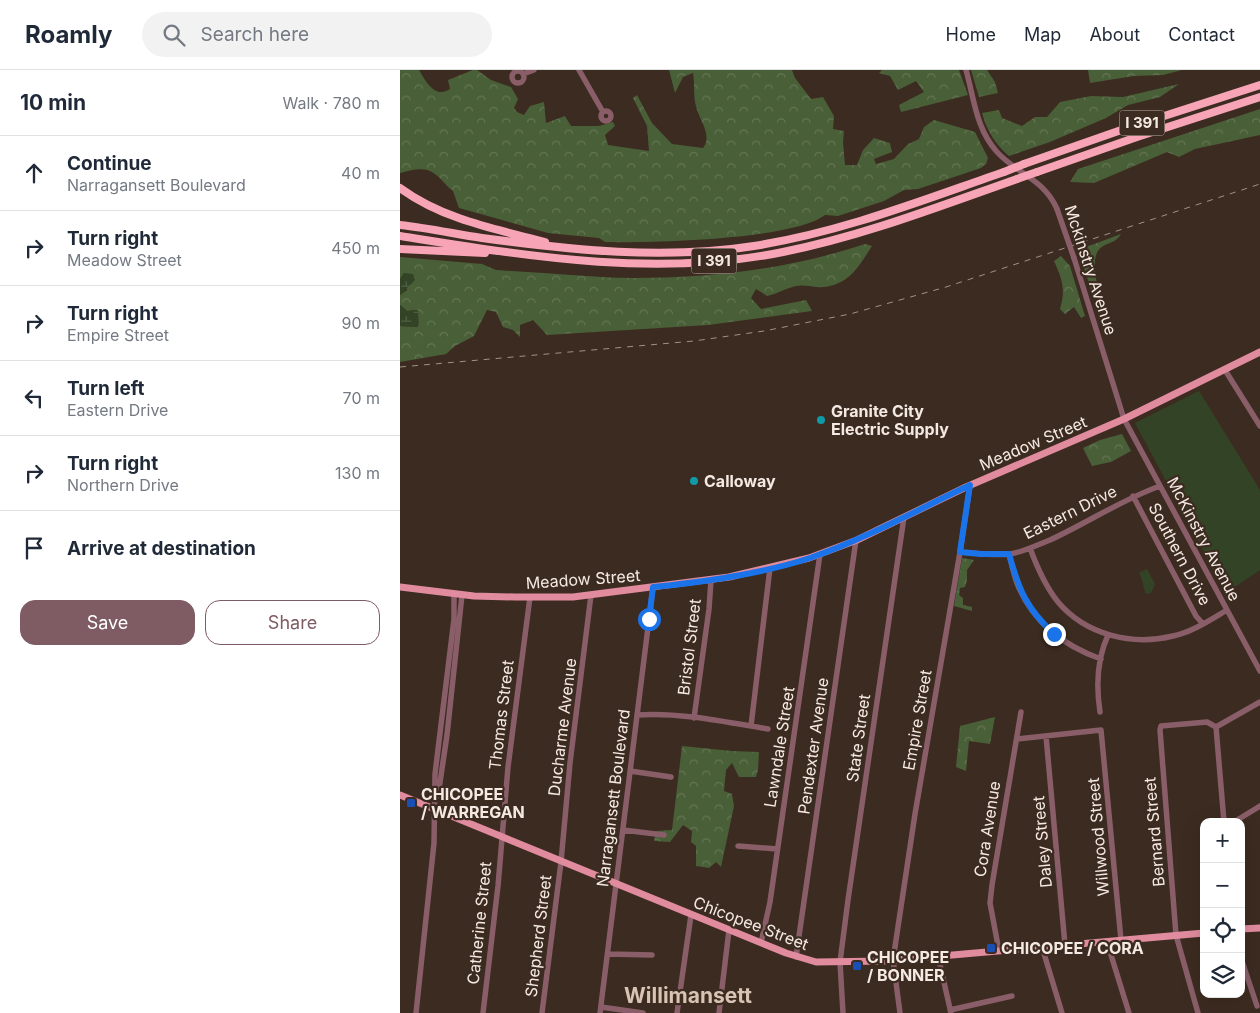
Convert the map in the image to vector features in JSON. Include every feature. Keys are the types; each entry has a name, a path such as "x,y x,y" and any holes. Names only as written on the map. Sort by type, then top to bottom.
{"highway":[{"name":"I 391","path":"400,225 576,249 692,252 754,246 863,221 1127,128 1260,85"},
{"name":"I 391","path":"400,236 532,256 592,262 680,264 762,256 821,244 874,229 1137,137 1260,97"},
{"path":"400,188 425,204 464,220 576,249"},
{"path":"400,249 532,256"}],"main road":[{"name":"Meadow Street","path":"400,587 462,595 530,597 591,595 711,580 770,568 820,554 856,540 970,485 1124,419 1260,352"},
{"name":"Chicopee Street","path":"400,795 761,943 796,957 816,962 893,960 1200,933"},
{"path":"1245,929 1260,928"}],"street":[{"path":"523,74 534,70"},
{"path":"578,70 603,112"},
{"name":"Mckinstry Avenue","path":"966,70 978,120 992,147 1005,160 1042,186 1050,195 1057,209 1124,419"},
{"path":"1225,370 1260,426"},
{"name":"McKinstry Avenue","path":"1124,419 1260,671"},
{"name":"Empire Street","path":"900,1013 893,960 913,824 970,485"},
{"name":"Eastern Drive","path":"960,552 1009,554 1030,548 1066,532 1133,496 1160,486"},
{"name":"Southern Drive","path":"1133,496 1196,616 1203,624"},
{"name":"State Street","path":"843,1013 840,962 904,517"},
{"name":"Pendexter Avenue","path":"796,957 856,540"},
{"path":"1030,548 1040,573 1058,602 1081,621 1108,635 1125,639 1149,640 1174,636 1203,624 1227,610"},
{"name":"Lawndale Street","path":"761,943 770,902 820,554"},
{"path":"1009,554 1018,587 1043,624 1064,643 1100,659"},
{"path":"751,726 770,568"},
{"name":"Bristol Street","path":"694,718 709,609 711,580"},
{"name":"Narragansett Boulevard","path":"600,1010 653,587"},
{"path":"416,1013 434,844 435,810 442,752 451,703 454,594"},
{"path":"442,752 444,702 462,595"},
{"name":"Ducharme Avenue","path":"561,862 570,763 591,595"},
{"name":"Thomas Street","path":"501,837 530,597"},
{"path":"1100,712 1097,692 1100,659 1108,635"},
{"path":"444,702 451,703"},
{"path":"1224,818 1216,727 1260,702"},
{"name":"Cora Avenue","path":"999,951 990,903 1021,712"},
{"path":"637,715 652,714 694,718 768,729"},
{"name":"Bernard Street","path":"1198,1013 1176,935 1160,730 1162,726 1207,722 1216,727"},
{"name":"Willwood Street","path":"1046,736 1101,730 1121,940"},
{"path":"1017,739 1046,736"},
{"name":"Daley Street","path":"1046,736 1065,946"},
{"path":"630,771 671,777"},
{"path":"1240,818 1260,806"},
{"path":"623,830 664,836"},
{"name":"Catherine Street","path":"483,1013 498,886 501,837"},
{"path":"738,846 777,849"},
{"name":"Shepherd Street","path":"542,1013 561,862"},
{"path":"677,1013 691,914"},
{"path":"719,1013 729,930"},
{"path":"1107,942 1129,1013"},
{"path":"1042,947 1062,1013"},
{"path":"608,954 652,955"},
{"path":"938,956 950,1011 1012,996"},
{"path":"1245,971 1256,1006"},
{"path":"600,1010 644,1013"}],"green space":[{"path":"400,70 419,70 435,91 445,92 450,89 448,80 477,70 491,80 511,87 518,99 514,108 517,112 524,115 530,106 544,102 546,123 565,116 571,126 599,126 613,122 615,126 605,135 608,145 649,151 647,126 633,98 637,95 652,123 672,144 703,148 706,143 706,133 695,102 693,73 683,77 675,93 669,70 792,70 795,78 811,99 823,97 834,116 833,129 844,131 845,165 857,165 863,150 874,138 890,143 892,152 874,159 876,164 894,159 908,144 919,139 924,127 934,120 975,132 988,158 986,164 981,168 918,189 904,190 884,201 838,216 825,215 808,223 783,230 720,238 654,242 605,242 599,238 548,233 459,208 453,191 431,172 418,169 400,173"},
{"path":"882,70 959,70 968,95 901,112 899,105 924,92 916,81 898,90 890,76 879,73"},
{"path":"971,70 987,70 995,82 998,93 979,97"},
{"path":"1088,70 1182,70 1163,75 1134,76 1090,83"},
{"path":"1179,84 1160,97 1128,105 1106,118 1050,142 1009,156 992,137 982,113 999,110 1002,118 1022,126 1035,117 1047,117 1060,102 1091,96 1123,97"},
{"path":"1260,109 1260,135 1195,149 1179,157 1167,152 1094,183 1070,182 1078,169"},
{"path":"1121,234 1116,240 1100,248 1097,253 1095,271 1098,290 1092,292 1078,250"},
{"path":"865,244 872,246 853,273 841,282 824,287 796,286 767,296 756,289 751,298 761,309 806,300 812,311 708,325 547,335 533,320 520,325 520,337 513,330 503,327 496,312 487,310 474,336 455,346 446,354 400,362 400,326 418,327 418,310 407,311 400,305 400,295 407,290 404,273 400,279 400,257 482,264 496,270 610,277 662,278 721,274 779,266 837,253"},
{"path":"1061,256 1070,266 1085,316 1081,318 1074,307 1065,314 1060,309 1063,296 1062,284 1054,261"},
{"path":"404,273 413,274 415,280 400,295 400,279"},
{"path":"400,305 407,311 418,310 419,327 400,326"},
{"path":"1199,391 1260,490 1260,570 1226,593 1135,423"},
{"path":"1122,434 1131,451 1111,462 1092,466 1083,448 1100,440"},
{"path":"962,558 974,560 967,570 965,587 960,588 959,595 963,598 963,605 972,607 972,611 954,606"},
{"path":"1147,569 1155,584 1151,593 1146,594 1139,573"},
{"path":"995,717 990,744 969,741 966,771 956,767 960,726"},
{"path":"682,746 759,752 756,777 739,777 732,763 726,770 724,791 732,794 734,806 721,867 716,862 709,868 696,866 696,846 691,842 692,831 683,825 670,842 654,841 656,831 672,830"}],"railway":[{"path":"400,367 694,341 764,331 850,314 946,287 1260,184"}],"place":[{"name":"Granite City Electric Supply","path":"821,420"},
{"name":"Calloway","path":"694,481"},
{"name":"CHICOPEE / WARREGAN","path":"411,803"},
{"name":"CHICOPEE / CORA","path":"991,948"},
{"name":"CHICOPEE / BONNER","path":"857,966"}],"district":[{"name":"Willimansett","path":"688,996"}],"route":[{"path":"649,619 653,587 729,577 810,558 857,540 970,485 960,552 994,555 1009,554 1018,587 1043,624 1054,634"}]}
